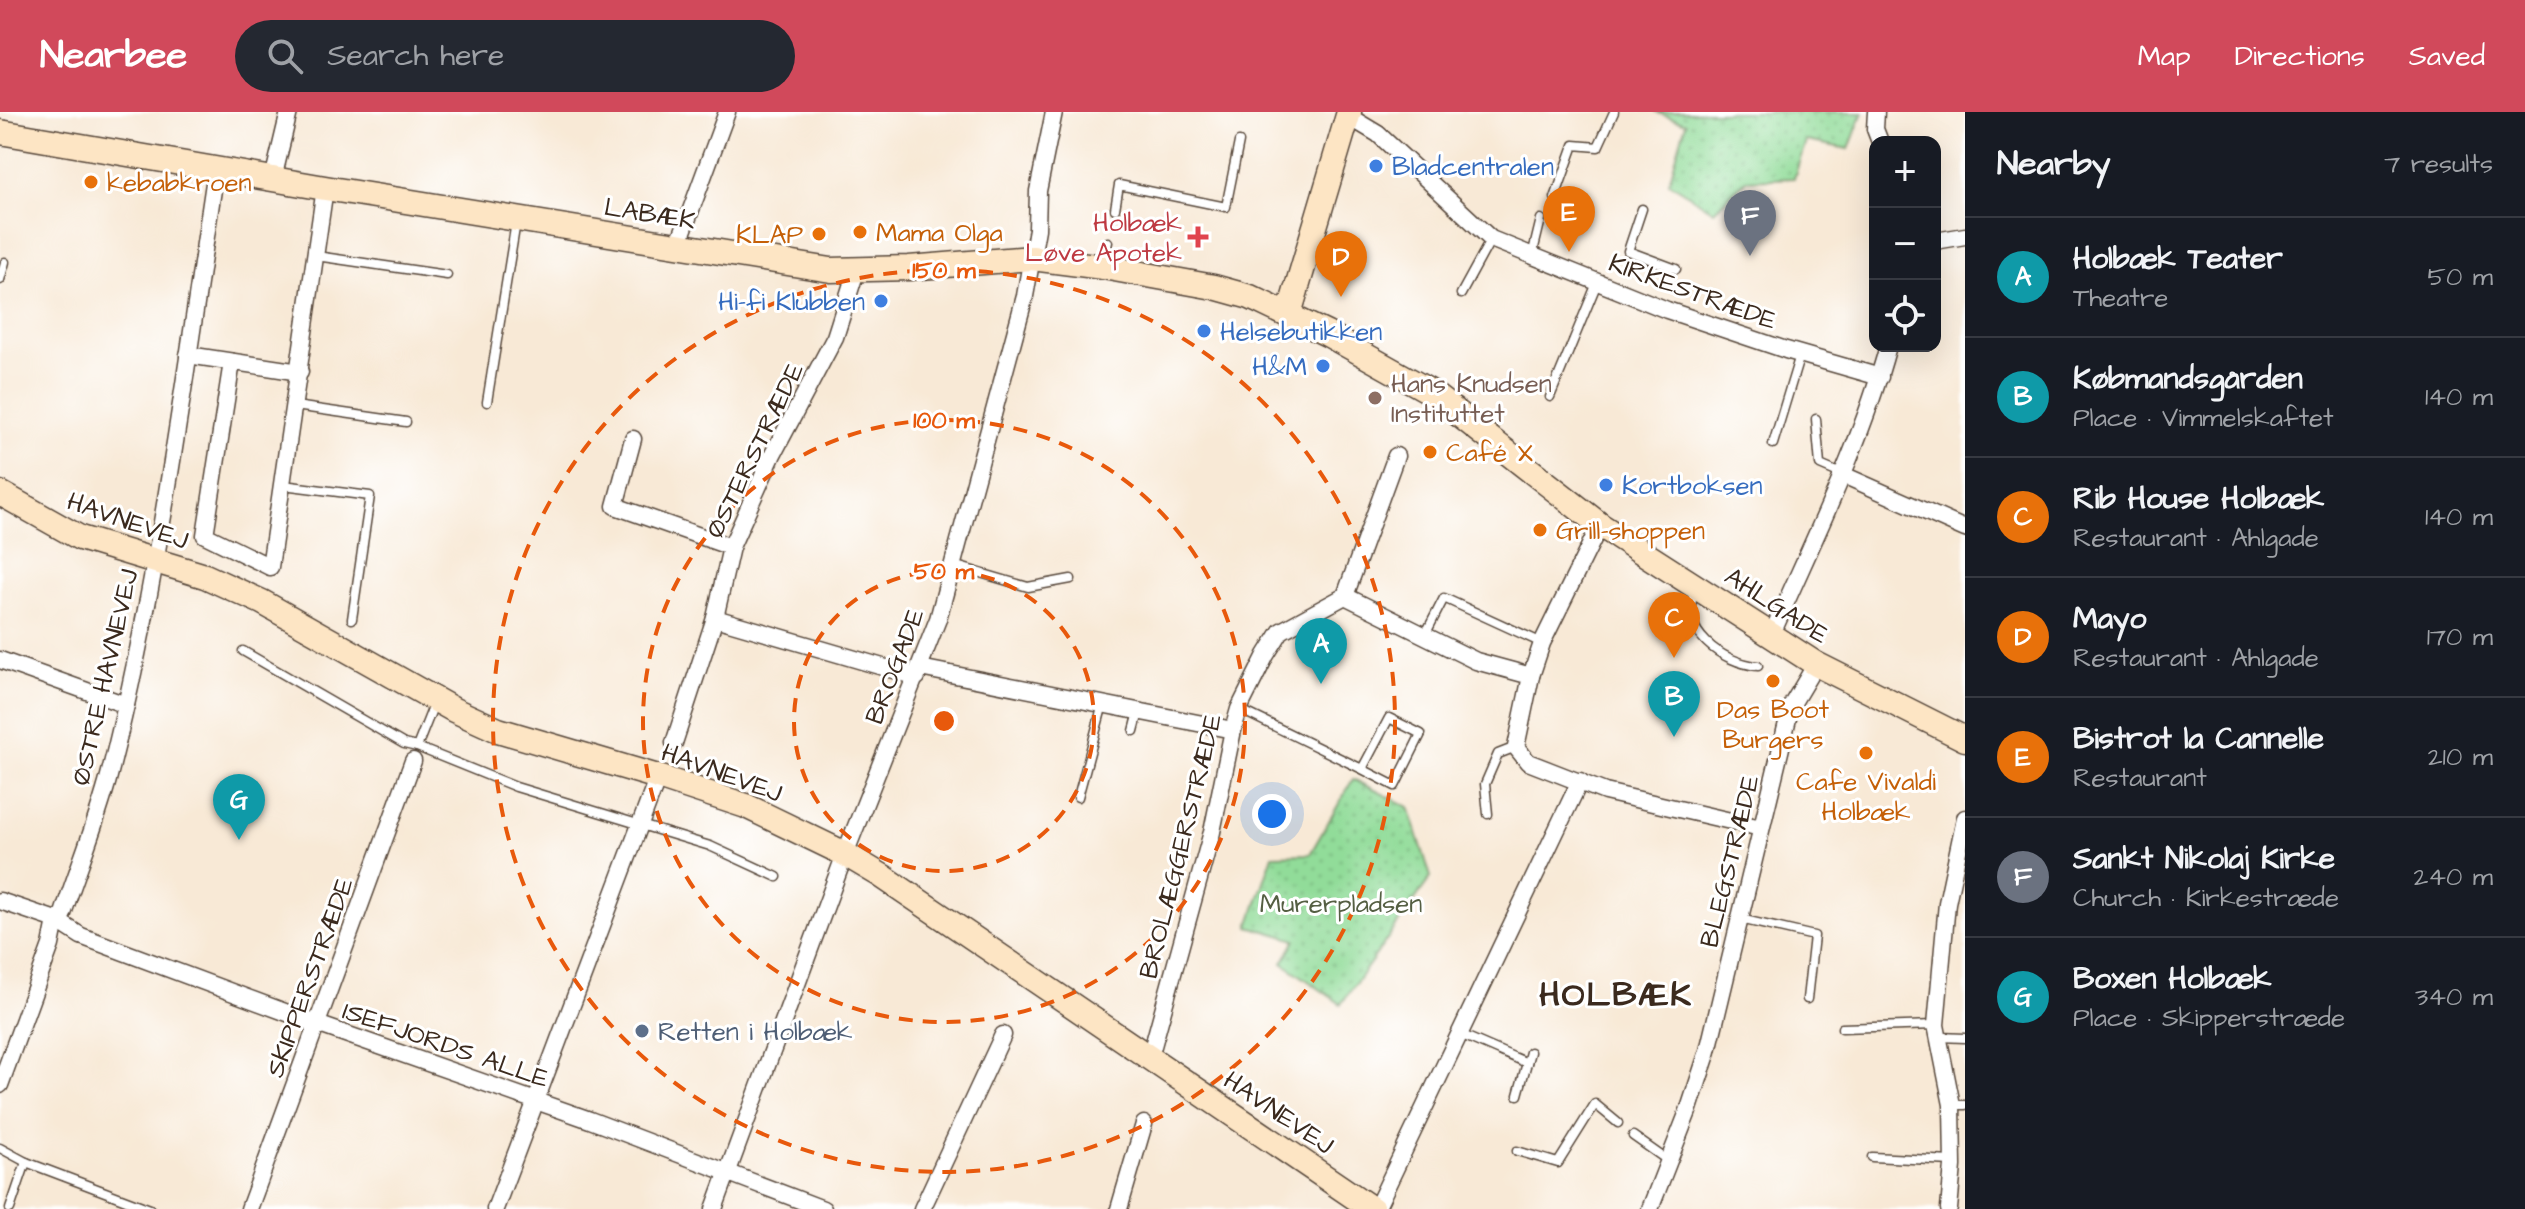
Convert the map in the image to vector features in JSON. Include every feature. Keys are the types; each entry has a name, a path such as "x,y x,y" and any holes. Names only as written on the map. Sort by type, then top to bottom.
{"street":[{"path":"273,179 289,112"},
{"path":"678,245 727,112"},
{"name":"BROGADE","path":"714,1209 845,854 938,619 1008,367 1032,258 1038,191 1054,112"},
{"path":"1876,112 1878,136"},
{"path":"1289,314 1348,114"},
{"name":"KIRKESTRÆDE","path":"1348,114 1378,134 1491,239 1667,310 1880,377"},
{"name":"LABÆK","path":"0,132 807,267 856,271 1032,258 1214,287 1250,297 1289,314"},
{"name":"ØSTRE HAVNEVEJ","path":"0,1085 108,780 126,705 156,561 216,170"},
{"path":"232,362 205,535 270,567 325,188"},
{"path":"1941,240 1965,236"},
{"name":"ØSTERSTRÆDE","path":"674,743 715,618 731,547 773,454 835,337 856,271"},
{"name":"AHLGADE","path":"1289,314 1429,391 1600,525 1816,664 1965,739"},
{"path":"1772,634 1841,474 1880,377 1886,352"},
{"path":"188,355 300,372"},
{"path":"633,439 615,506 731,547"},
{"path":"1396,456 1345,596 1476,661 1531,676"},
{"path":"1841,474 1965,529"},
{"name":"HAVNEVEJ","path":"0,493 80,538 205,576 262,602 498,730 746,806 845,854 1374,1209"},
{"path":"1600,525 1542,643 1531,676 1516,747 1528,762 1605,792 1761,828"},
{"name":"BROLÆGGERSTRÆDE","path":"1150,1057 1212,832 1239,709 1281,631 1345,596"},
{"path":"715,618 919,673 1233,730"},
{"path":"0,660 126,705"},
{"name":"BLEGSTRÆDE","path":"1650,1209 1708,1051 1791,706 1816,664"},
{"name":"SKIPPERSTRÆDE","path":"249,1209 415,754"},
{"path":"495,1209 658,777"},
{"path":"1374,1209 1580,781"},
{"path":"1949,1209 1959,1105 1938,1031 1947,903 1965,818"},
{"name":"ISEFJORDS ALLE","path":"0,901 56,920 81,936 823,1209"},
{"path":"922,1209 1003,1035"},
{"path":"1119,1209 1144,1124"}],"lane":[{"path":"1555,198 1574,145 1598,147 1614,112"},
{"path":"1115,209 1119,185 1226,207 1239,142"},
{"path":"1642,209 1628,251 1676,269"},
{"path":"1532,256 1541,219"},
{"path":"487,402 516,220"},
{"path":"1461,294 1491,239"},
{"path":"1103,267 1108,242"},
{"path":"316,256 447,275"},
{"path":"0,280 5,261"},
{"path":"1550,397 1597,283"},
{"path":"1773,444 1801,354"},
{"path":"295,406 406,422"},
{"path":"1816,419 1820,465 1841,474"},
{"path":"283,485 370,496 352,619"},
{"path":"953,565 1028,587 1071,579"},
{"path":"1698,587 1691,604 1698,634 1711,646 1744,665 1758,666"},
{"path":"1425,635 1444,598 1542,643"},
{"path":"243,651 404,744 415,754 710,846 777,877"},
{"path":"415,754 436,699"},
{"path":"1078,797 1103,704"},
{"path":"1239,709 1395,786 1421,734 1389,718 1362,769"},
{"path":"1134,731 1139,712"},
{"path":"1488,814 1485,784 1498,754 1516,747"},
{"path":"1740,919 1814,936 1807,999"},
{"path":"1842,1028 1938,1031 1965,1038"},
{"path":"1459,1033 1527,1063"},
{"path":"1518,1095 1530,1052"},
{"path":"1517,1151 1558,1163 1595,1104 1618,1123"},
{"path":"1633,1136 1667,1160"},
{"path":"0,1148 26,1162 150,1209"},
{"path":"1872,1157 1953,1161"},
{"path":"10,1209 26,1162"}],"green space":[{"path":"1655,112 1863,112 1849,149 1806,141 1794,178 1746,180 1714,211 1669,182 1686,123"},
{"name":"Murerpladsen","path":"1353,779 1409,807 1431,877 1341,1004 1283,963 1296,940 1249,926 1273,855 1310,854"}],"place":[{"name":"Bladcentralen","path":"1376,166"},
{"name":"kebabkroen","path":"91,182"},
{"name":"Mama Olga","path":"860,232"},
{"name":"KLAP","path":"819,234"},
{"name":"Holbæk Løve Apotek","path":"1198,237"},
{"name":"Bistrot la Cannelle","path":"1569,252"},
{"name":"Sankt Nikolaj Kirke","path":"1750,256"},
{"name":"Mayo","path":"1341,297"},
{"name":"Hi-fi Klubben","path":"881,301"},
{"name":"Helsebutikken","path":"1204,331"},
{"name":"H&M","path":"1323,366"},
{"name":"Hans Knudsen Instituttet","path":"1375,398"},
{"name":"Café X","path":"1430,452"},
{"name":"Kortboksen","path":"1606,485"},
{"name":"Grill-shoppen","path":"1540,530"},
{"name":"Rib House Holbæk","path":"1674,658"},
{"name":"Das Boot Burgers","path":"1773,681"},
{"name":"Holbæk Teater","path":"1321,684"},
{"name":"Købmandsgården","path":"1674,737"},
{"name":"Cafe Vivaldi Holbæk","path":"1866,753"},
{"name":"Boxen Holbæk","path":"239,840"},
{"name":"Retten i Holbæk","path":"642,1031"}],"district":[{"name":"HOLBÆK","path":"1616,993"}]}
